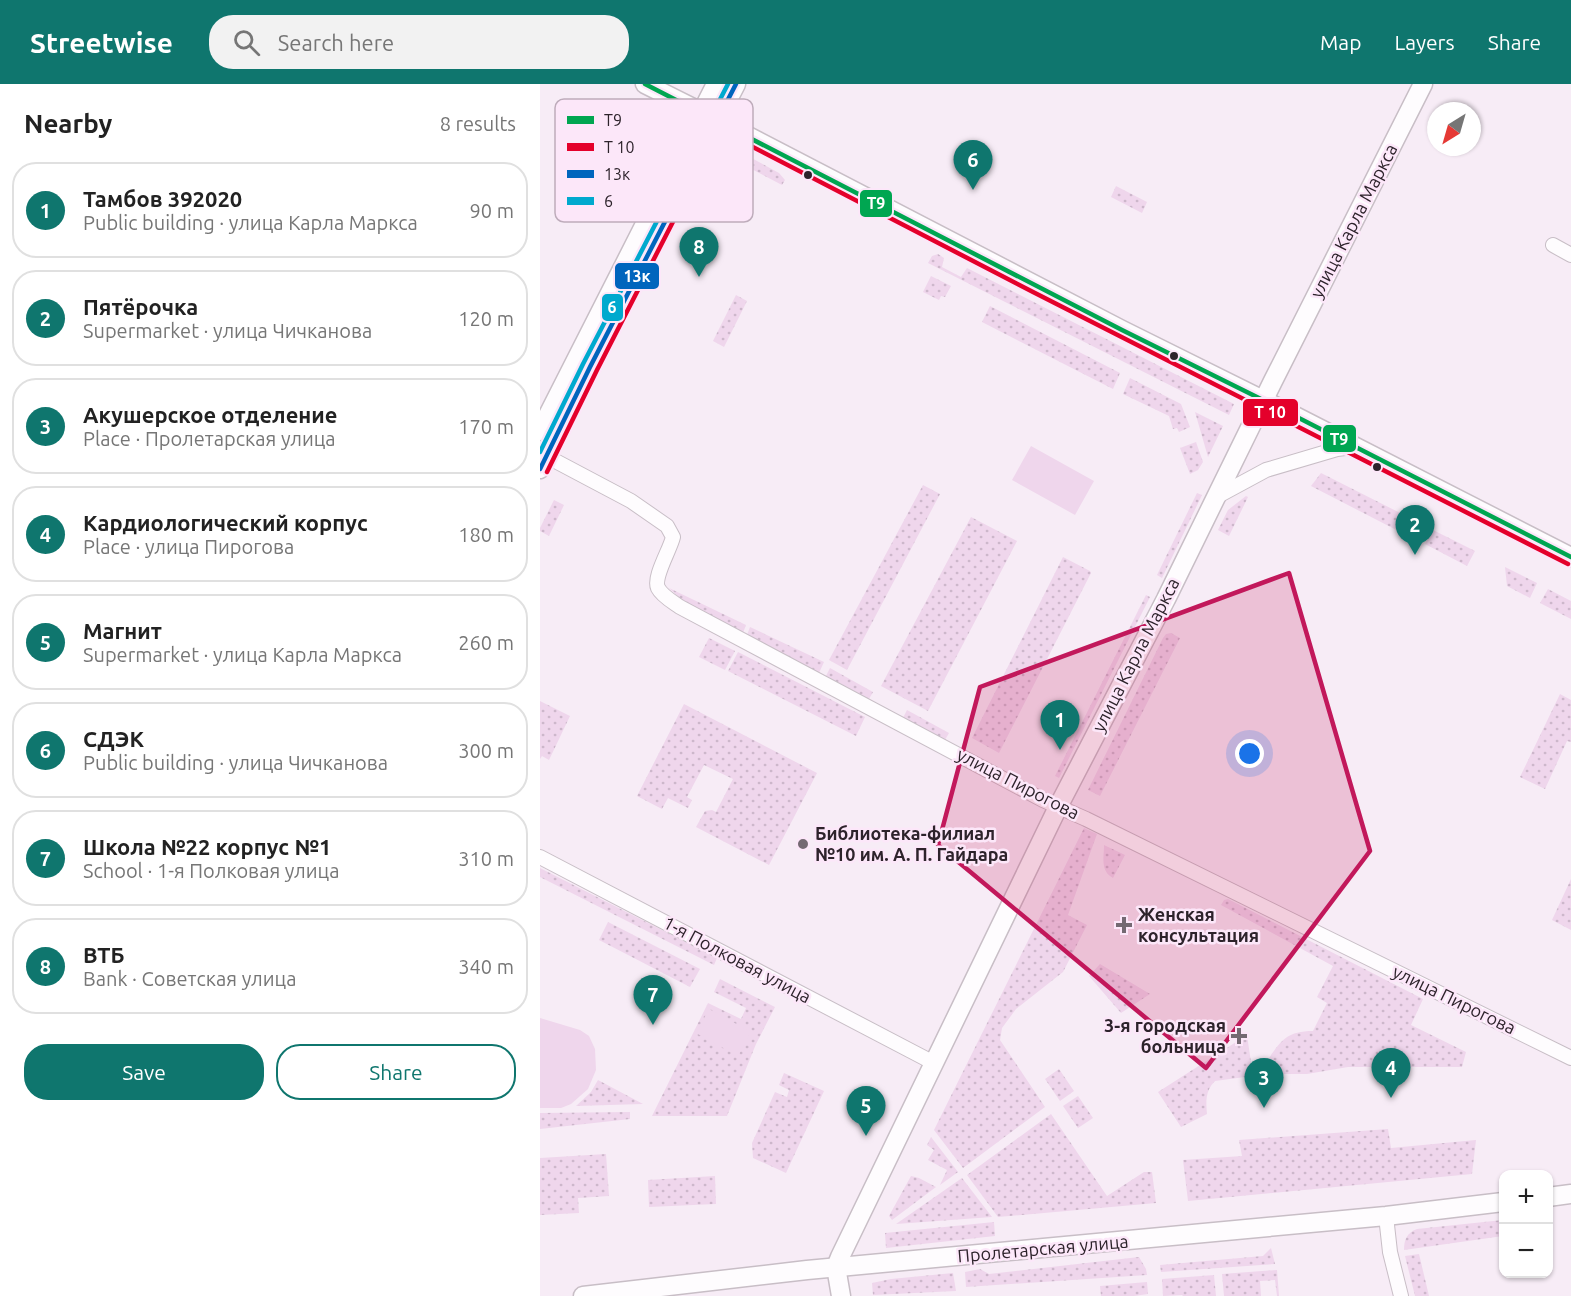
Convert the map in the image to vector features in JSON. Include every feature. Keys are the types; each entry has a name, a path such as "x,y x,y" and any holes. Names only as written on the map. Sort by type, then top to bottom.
{"main road":[{"path":"645,84 675,99"},
{"path":"713,99 716,84"},
{"path":"724,99 736,84"},
{"name":"улица Карла Маркса","path":"836,1267 1058,807 1166,599 1422,84"},
{"path":"753,138 1111,325 1264,400 1571,557"},
{"path":"540,430 653,222"},
{"path":"543,463 659,222"},
{"path":"1553,1196 1571,1194"},
{"name":"Пролетарская улица","path":"583,1296 836,1267 1386,1216 1499,1202"},
{"path":"836,1267 841,1296"}],"street":[{"path":"1553,245 1571,255"},
{"path":"1216,497 1266,470 1337,449 1354,447"},
{"name":"улица Пирогова","path":"543,463 631,501 668,526 673,537 657,585 660,592 680,607 1058,807 1097,824 1571,1058"},
{"name":"1-я Полковая улица","path":"540,857 934,1064"},
{"path":"1386,1216 1390,1252 1401,1296"}],"highlighted area":[{"path":"1289,573 1370,851 1206,1068 938,845 980,687"}],"shaded area":[{"path":"753,159 779,173 785,180 782,185 753,170"},
{"path":"1116,186 1147,202 1142,213 1111,197"},
{"path":"938,254 944,258 942,267 961,277 967,268 1234,404 1229,415 928,263 932,256"},
{"path":"931,276 951,286 945,297 941,296 939,300 923,292"},
{"path":"736,295 747,301 724,347 713,341"},
{"path":"990,306 1120,373 1113,389 982,322"},
{"path":"1130,378 1181,404 1190,427 1179,432 1177,428 1173,429 1169,416 1123,394"},
{"path":"1195,412 1223,426 1208,457"},
{"path":"1196,442 1203,462 1198,470 1190,474 1180,448"},
{"path":"1031,446 1094,481 1075,515 1012,480"},
{"path":"1321,473 1418,522 1410,537 1311,486"},
{"path":"923,485 940,494 847,670 829,660"},
{"path":"1197,493 1202,495 1162,578 1157,575"},
{"path":"1246,496 1248,497 1229,536 1218,530 1228,510"},
{"path":"554,500 564,505 549,536 540,531 540,528"},
{"path":"971,517 1017,541 928,711 881,686"},
{"path":"1433,530 1475,551 1467,566 1425,544"},
{"path":"1063,557 1091,573 999,753 972,738"},
{"path":"1505,567 1537,583 1530,598 1507,586"},
{"path":"669,588 746,625 743,633 684,602"},
{"path":"1548,589 1571,601 1571,619 1540,603"},
{"path":"1146,595 1150,597 1059,778 1055,776"},
{"path":"750,627 824,662 819,673 747,635"},
{"path":"1171,633 1180,638 1100,796 1088,790 1163,638 1166,634"},
{"path":"709,638 735,651 725,670 699,657"},
{"path":"738,652 865,717 856,736 728,671"},
{"path":"830,668 873,692 869,699 826,676"},
{"path":"1560,694 1571,700 1571,742 1567,741 1545,789 1520,777"},
{"path":"540,701 570,716 549,760 542,756 540,759"},
{"path":"684,704 817,773 769,865 696,827 705,811 716,812 733,779 704,765 687,797 692,800 688,808 668,798 662,809 637,796"},
{"path":"907,710 949,733 945,740 903,718"},
{"path":"1084,828 1097,834 1068,915 1087,925 1063,972 1016,1009 1002,1028 1000,1040 1045,1107 963,1168 934,1130"},
{"path":"1104,845 1125,855 1113,878 1104,868"},
{"path":"540,868 717,958 714,965 540,877"},
{"path":"1571,879 1571,930 1552,920"},
{"path":"1228,899 1423,999 1411,1025 1466,1052 1462,1067 1348,1067 1307,1074 1266,1074 1264,1065 1284,1040 1295,1033 1313,1031 1327,1003 1317,997 1333,966 1221,905 1224,900"},
{"path":"608,922 700,969 690,987 599,940"},
{"path":"1100,964 1150,994 1121,1013 1089,976"},
{"path":"720,979 775,1007 756,1044 727,1116 652,1116 708,1003 741,1019 746,1008 714,992"},
{"path":"709,1009 751,1032 738,1056 696,1033"},
{"path":"540,1018 580,1030 589,1036 595,1049 596,1070 588,1089 571,1104 561,1108 540,1108"},
{"path":"1247,1035 1252,1069 1245,1077 1215,1081 1206,1100 1207,1114 1181,1127 1158,1092"},
{"path":"1059,1069 1074,1091 1060,1101 1045,1079"},
{"path":"784,1073 824,1091 786,1173 753,1158 752,1143 775,1092 787,1097 789,1090 779,1085"},
{"path":"598,1080 643,1104 576,1106 591,1092"},
{"path":"1078,1096 1093,1118 1078,1128 1063,1106"},
{"path":"630,1112 630,1119 540,1129 540,1113"},
{"path":"1051,1114 1107,1196 1144,1172 1152,1172 1156,1203 998,1217 967,1175"},
{"path":"1388,1129 1391,1148 1476,1140 1472,1174 1188,1201 1183,1160 1242,1156 1239,1140"},
{"path":"931,1137 958,1172 940,1185 947,1170 928,1160 934,1150 927,1145"},
{"path":"606,1154 609,1196 578,1198 579,1213 540,1215 540,1158"},
{"path":"715,1176 716,1204 649,1207 648,1180"},
{"path":"911,1176 936,1187 892,1220 889,1216"},
{"path":"962,1178 992,1217 896,1224"},
{"path":"1499,1220 1499,1237 1404,1250 1407,1237 1417,1229"},
{"path":"994,1222 995,1236 886,1248 885,1233"},
{"path":"1271,1248 1275,1264 1161,1272 1160,1265 1263,1256"},
{"path":"1419,1254 1429,1296 1415,1296 1405,1256"},
{"path":"1139,1257 1147,1275 966,1287 965,1272 980,1269 989,1274"},
{"path":"1277,1270 1279,1296 1277,1296 1275,1280 1260,1281 1261,1296 1224,1296 1222,1274"},
{"path":"953,1273 956,1291 873,1295 872,1283"},
{"path":"1214,1275 1216,1296 1163,1296 1162,1279"},
{"path":"1147,1282 1148,1294 1101,1296 1100,1286"}],"transit line":[{"name":"Т9","path":"645,84 674,99"},
{"name":"6","path":"720,99 728,84"},
{"name":"13к","path":"728,99 736,84"},
{"name":"Т9","path":"753,140 1122,330 1571,557"},
{"path":"753,147 1568,564"},
{"name":"6","path":"540,452 657,222"},
{"name":"13к","path":"540,469 665,222"},
{"path":"547,472 673,222"}],"place":[{"name":"СДЭК","path":"973,190"},
{"name":"ВТБ","path":"699,277"},
{"name":"Пятёрочка","path":"1415,555"},
{"name":"Тамбов 392020","path":"1060,750"},
{"name":"Библиотека-филиал №10 им. А. П. Гайдара","path":"803,844"},
{"name":"Женская консультация","path":"1124,925"},
{"name":"Школа №22 корпус №1","path":"653,1025"},
{"name":"3-я городская больница","path":"1239,1036"},
{"name":"Кардиологический корпус","path":"1391,1098"},
{"name":"Акушерское отделение","path":"1264,1108"},
{"name":"Магнит","path":"866,1136"}]}
